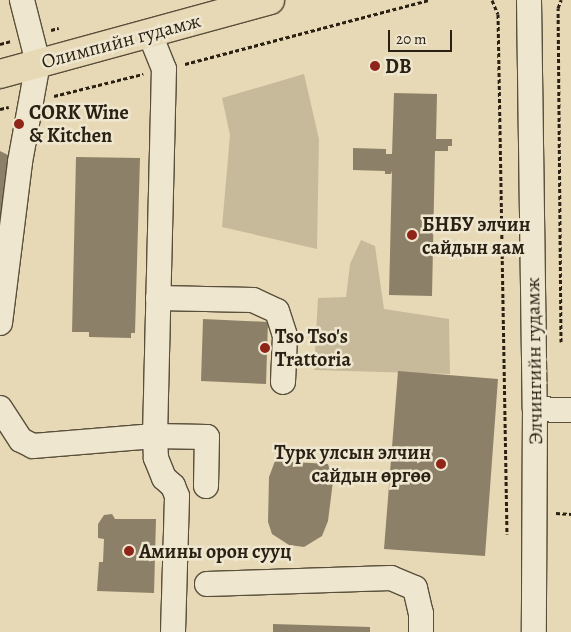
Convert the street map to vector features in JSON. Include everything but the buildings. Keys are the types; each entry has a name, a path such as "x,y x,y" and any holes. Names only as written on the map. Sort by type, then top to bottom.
{"main road":[{"name":"Олимпийн гудамж","path":"0,74 270,0"}],"street":[{"path":"0,323 20,162 38,63 22,0"},
{"name":"Элчингийн гудамж","path":"529,0 535,409 534,632"},
{"path":"150,34 164,69 155,436 156,458 164,478 173,486 177,496 173,632"},
{"path":"158,298 253,300 277,311 285,336 283,382"},
{"path":"0,408 21,440 34,446 155,436 207,437 206,486"},
{"path":"535,409 571,410"},
{"path":"206,584 390,578 415,588 421,613 421,632"}],"path":[{"path":"0,109 164,69 429,0"},
{"path":"492,0 498,14 507,534"},
{"path":"561,0 558,8 561,342"}],"shaded area":[{"path":"304,74 319,139 317,249 222,227 230,135 222,98"},
{"path":"361,240 375,246 384,309 449,319 450,374 314,370 318,298 346,297 350,264"}],"place":[{"name":"DB","path":"375,66"},
{"name":"CORK Wine & Kitchen","path":"19,124"},
{"name":"БНБУ элчин сайдын яам","path":"412,235"},
{"name":"Tso Tso's Trattoria","path":"265,348"},
{"name":"Турк улсын элчин сайдын өргөө","path":"441,464"},
{"name":"Амины орон сууц","path":"129,551"}]}
